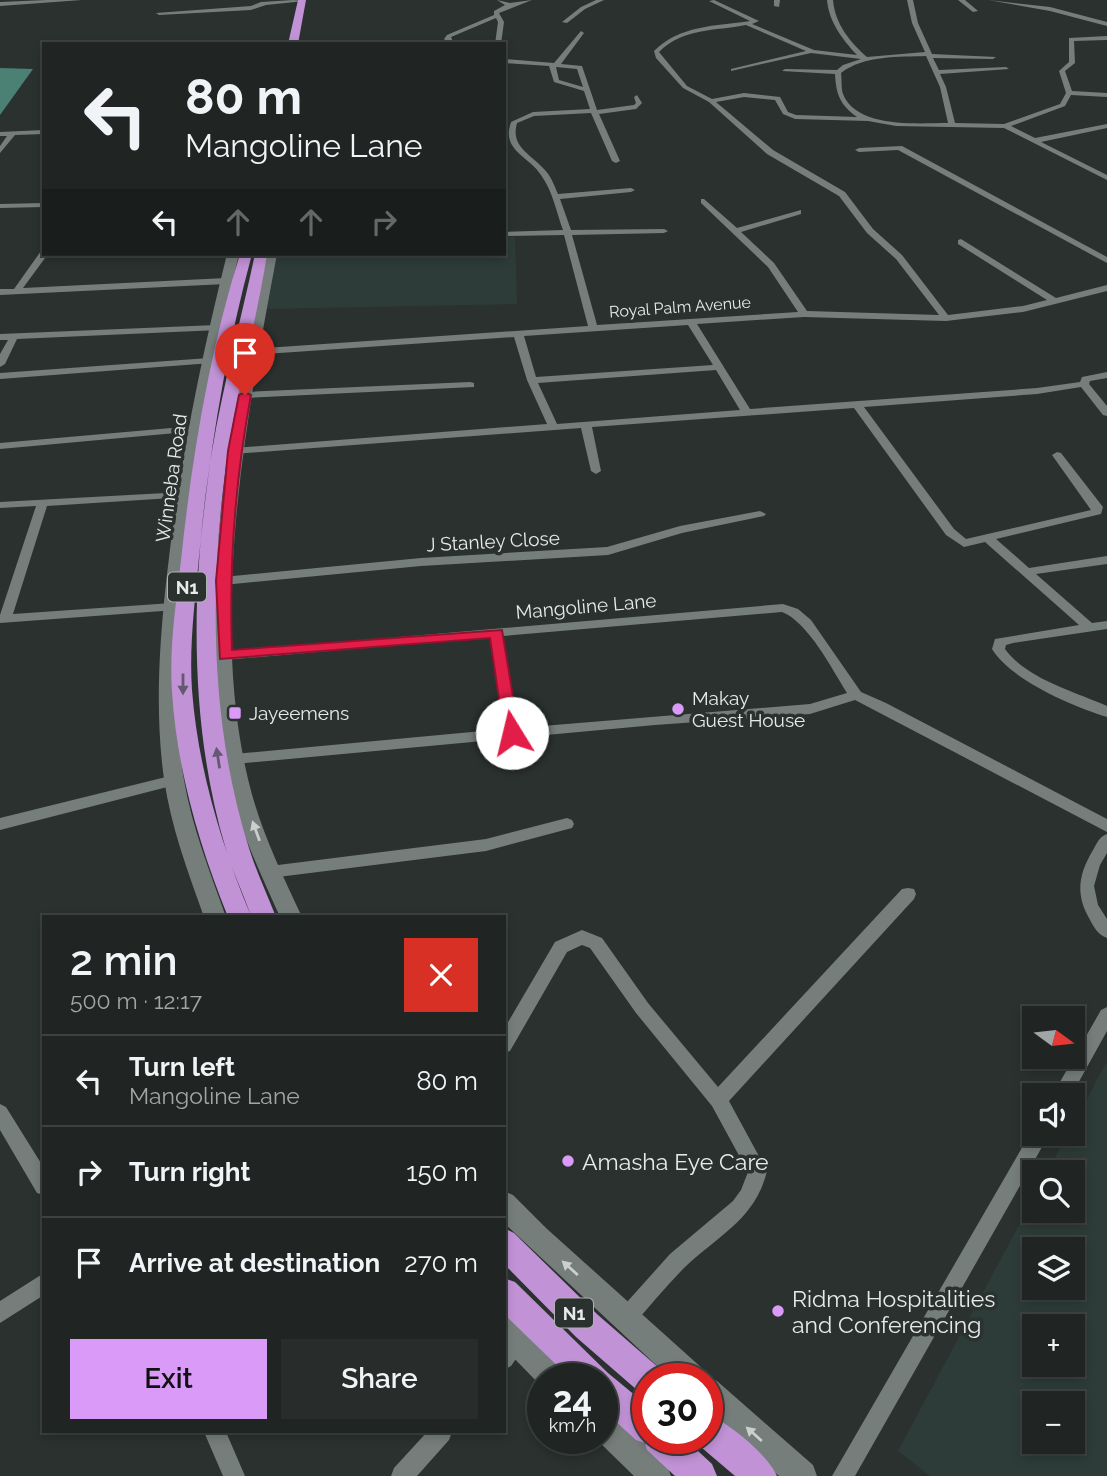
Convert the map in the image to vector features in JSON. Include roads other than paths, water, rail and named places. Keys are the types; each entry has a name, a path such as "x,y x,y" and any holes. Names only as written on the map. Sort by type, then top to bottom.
{"highway":[{"path":"293,42 302,1"},
{"name":"Winneba Road","path":"239,915 224,881 193,771 182,690 185,539 246,256"},
{"name":"N1","path":"261,256 220,452 220,536 206,622 216,751 235,841 263,915"},
{"name":"N1","path":"506,1245 587,1326 632,1365"},
{"name":"N1","path":"506,1295 577,1363"},
{"path":"618,1401 632,1414"},
{"path":"723,1444 760,1476"},
{"path":"676,1454 700,1476"}],"street":[{"path":"1,3 79,0"},
{"path":"256,0 257,3 302,1"},
{"path":"500,0 509,5"},
{"path":"449,42 447,39 449,36 496,16 498,10 529,0"},
{"path":"565,22 583,8 601,0"},
{"path":"830,0 833,16 864,59"},
{"path":"910,0 915,23 937,72 952,125"},
{"path":"961,0 975,11"},
{"path":"991,0 1014,1 1107,23"},
{"path":"712,1 756,21 687,33 665,42 656,52 685,87 711,101 770,152 842,194 870,231 899,257 946,318"},
{"path":"159,13 251,8 268,3"},
{"path":"496,16 501,22 498,42"},
{"path":"746,23 813,52 825,54 864,59 930,55 993,57"},
{"path":"581,33 554,64 556,81 587,90"},
{"path":"711,101 731,96 771,97 778,98 785,113 795,117 867,119 881,123 1005,126 1063,105 1069,93 1062,71 1072,63 1071,38 1107,38"},
{"path":"733,70 813,52"},
{"path":"825,54 844,60 848,65"},
{"path":"785,71 838,72 864,59"},
{"path":"506,61 580,67 594,112 617,161"},
{"path":"937,72 1006,69"},
{"path":"838,72 837,89 841,100 867,119"},
{"path":"1069,93 1107,94"},
{"path":"593,329 553,197 541,169 517,150 512,126 520,118 533,114 594,112 636,107 639,103 637,97"},
{"path":"1005,126 1107,178"},
{"path":"1033,141 1107,127"},
{"path":"0,134 42,132"},
{"path":"0,151 13,134"},
{"path":"859,150 899,148 1107,260"},
{"path":"553,197 631,190"},
{"path":"704,201 771,265 804,314"},
{"path":"0,206 42,205"},
{"path":"736,231 798,212"},
{"path":"506,234 664,231"},
{"path":"961,242 1056,302"},
{"path":"17,291 42,256"},
{"path":"214,915 189,840 174,780 167,687 172,607 185,539 184,495 194,429 232,256"},
{"path":"271,256 220,536 225,656 234,759 244,799 270,872 290,915"},
{"path":"0,292 226,281"},
{"name":"Royal Palm Avenue","path":"252,352 804,314 946,318 1056,302 1107,288"},
{"path":"692,323 748,414"},
{"path":"0,337 216,328"},
{"path":"518,333 531,380 554,428"},
{"path":"0,364 14,336"},
{"path":"0,376 209,361"},
{"path":"531,380 719,368"},
{"path":"1084,384 1086,379 1107,375"},
{"path":"234,451 748,414 1037,391 1084,384"},
{"path":"1084,384 1107,413"},
{"path":"245,395 470,385"},
{"path":"857,405 950,532 964,543 1097,512 1097,507 1057,455"},
{"path":"586,426 596,471"},
{"path":"0,446 194,429"},
{"path":"0,505 184,495"},
{"path":"42,504 3,619 172,607"},
{"name":"J Stanley Close","path":"223,581 421,562 608,551 680,530 760,514"},
{"path":"987,538 1088,627"},
{"path":"1027,572 1107,560"},
{"name":"Mangoline Lane","path":"225,656 783,608 801,616 807,622 856,695"},
{"path":"1107,625 1000,642 998,649 1002,656 1018,668 1107,712"},
{"path":"496,633 512,733"},
{"path":"234,759 810,709 856,695 1107,826"},
{"path":"0,824 174,780"},
{"path":"270,872 486,845 567,824"},
{"path":"1107,840 1086,872 1090,906 1094,916 1107,931"},
{"path":"718,1100 908,894"},
{"path":"506,1042 561,947 582,937 596,943 642,1008 718,1100 758,1171 757,1184 741,1208 684,1254 626,1318"},
{"path":"1068,1083 1107,1015"},
{"path":"0,1113 42,1183"},
{"path":"843,1476 1032,1146"},
{"path":"506,1206 536,1238 675,1363"},
{"path":"0,1313 42,1284"},
{"path":"508,1343 534,1363"},
{"path":"723,1405 802,1476"},
{"path":"215,1433 234,1476"},
{"path":"402,1476 440,1433"},
{"path":"618,1439 656,1476"}],"place":[{"name":"Makay Guest House","path":"678,709"},
{"name":"Jayeemens","path":"235,713"},
{"name":"Amasha Eye Care","path":"568,1161"},
{"name":"Ridma Hospitalities and Conferencing","path":"778,1311"}]}
